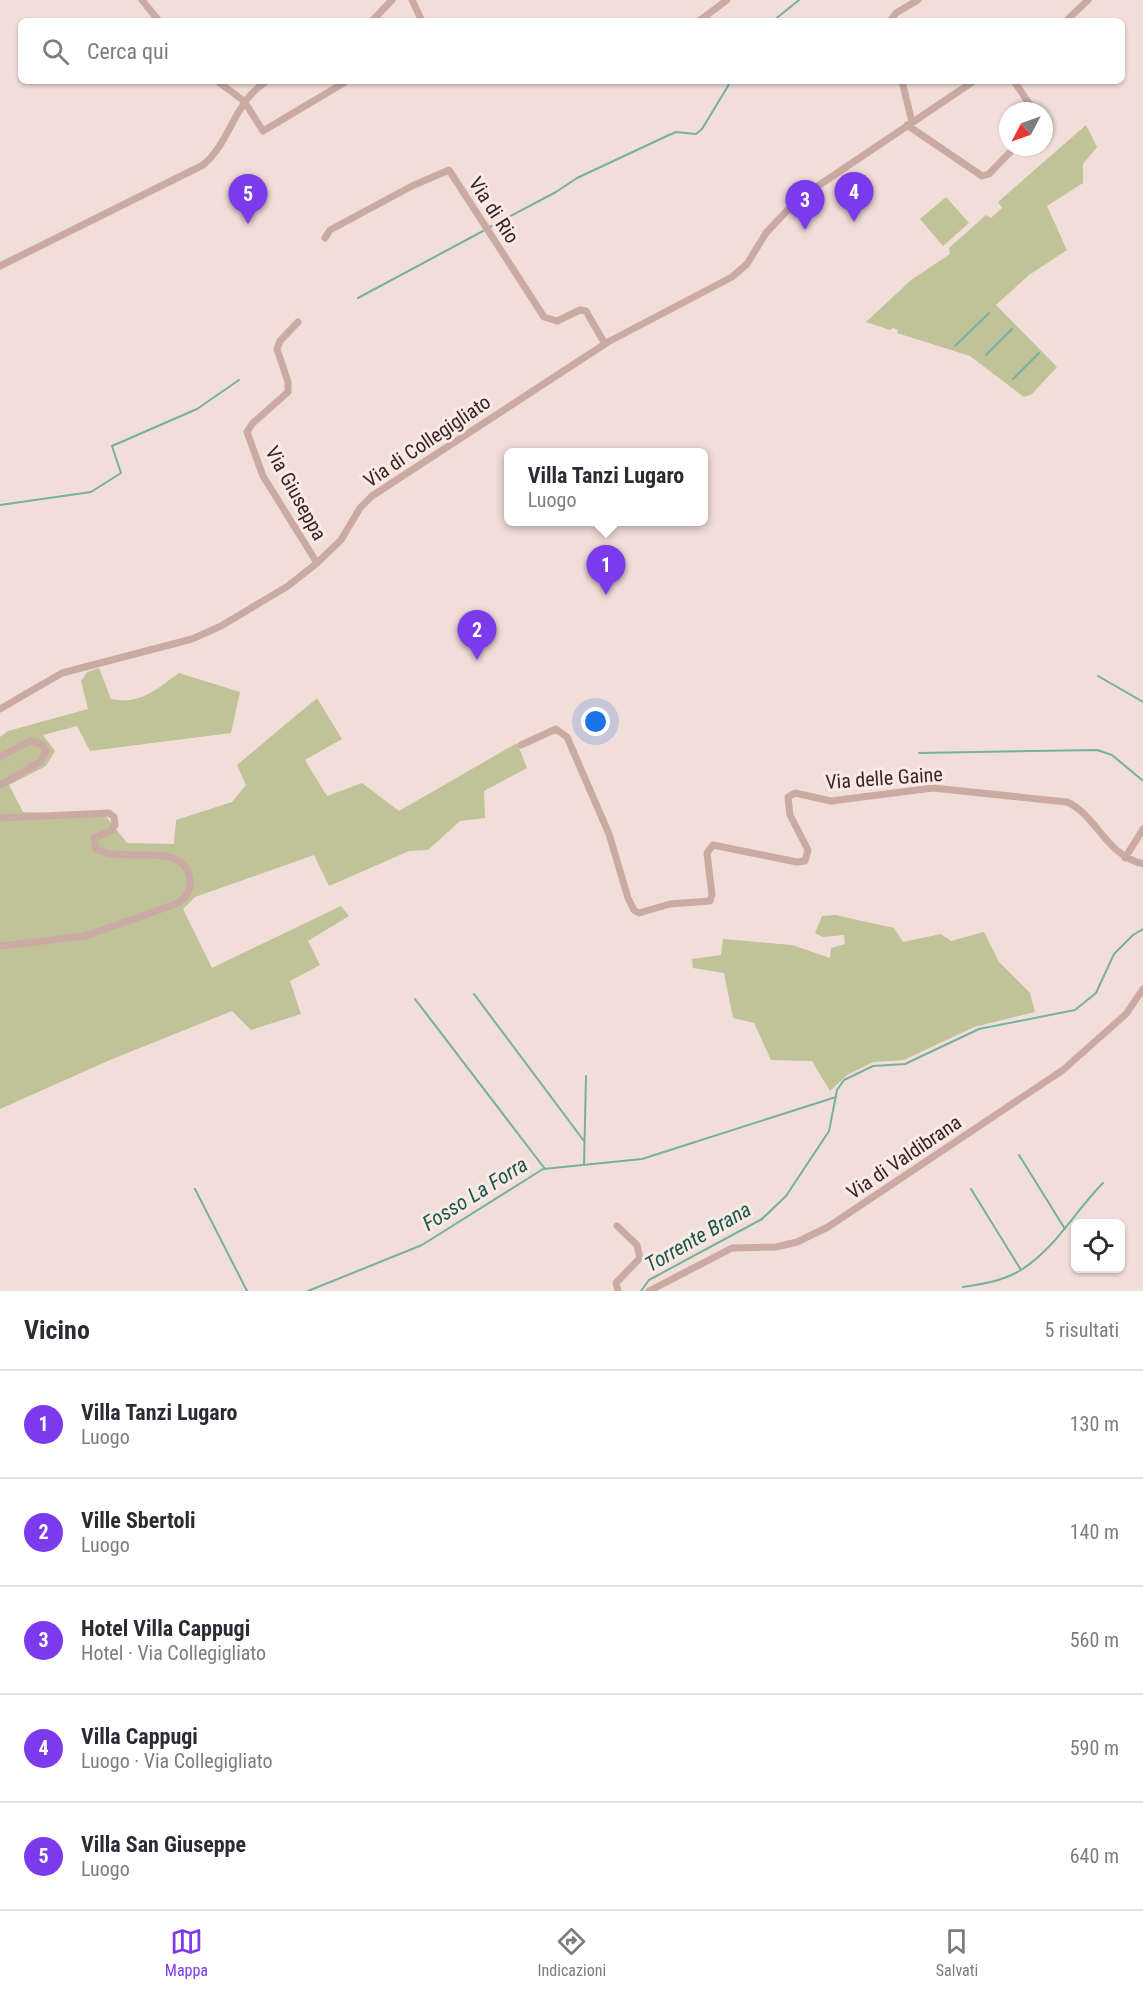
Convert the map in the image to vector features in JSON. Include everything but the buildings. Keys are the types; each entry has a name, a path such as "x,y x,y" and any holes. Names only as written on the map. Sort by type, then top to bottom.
{"street":[{"path":"142,0 157,18"},
{"path":"375,18 392,0"},
{"path":"412,0 421,18"},
{"path":"703,18 727,0"},
{"path":"892,18 896,13 918,0"},
{"path":"1069,18 1088,0"},
{"path":"221,84 244,101 263,131 342,84"},
{"path":"0,266 176,181 209,160 244,101 264,84"},
{"path":"903,84 910,123 982,176 989,174 1006,156"},
{"name":"Via di Collegigliato","path":"0,709 62,673 206,633 288,586 344,537 360,508 372,496 436,452 552,381 605,344 732,277 751,258 766,233 797,200 969,84"},
{"path":"1016,84 1028,102"},
{"name":"Via di Rio","path":"325,238 330,230 412,186 449,170 544,317 556,321 580,310 586,311 605,344"},
{"name":"Via Giuseppa","path":"298,322 280,341 277,349 288,382 288,392 252,424 247,432 263,476 316,563"},
{"name":"Via delle Gaine","path":"520,745 554,730 561,730 567,736 609,834 628,898 636,912 674,903 705,904 712,898 707,853 712,845 797,862 806,860 809,854 807,847 788,807 788,797 794,793 831,801 933,788 1076,802 1092,824 1125,858 1143,864"},
{"path":"0,757 30,741 42,744 46,751 40,762 0,785"},
{"path":"0,818 109,813 114,817 115,825 111,831 94,838 96,849 119,854 176,858 187,870 189,892 173,905 85,936 0,946"},
{"path":"1125,858 1143,829"},
{"name":"Via di Valdibrana","path":"649,1291 732,1248 776,1247 797,1242 828,1227 1064,1070 1126,1014 1143,989"},
{"path":"616,1226 637,1245 640,1258 616,1283 618,1291"}],"green space":[{"path":"1086,125 1097,147 1083,164 1083,183 1047,206 1067,250 1029,275 996,305 1057,367 1032,394 1024,397 970,356 897,333 898,330 893,328 890,330 866,322 911,280 950,254 949,248 986,215 991,218 1002,208 998,202"},
{"path":"946,197 969,223 943,246 920,219"},
{"path":"99,668 111,699 131,700 147,695 179,673 240,692 231,733 90,751 77,726 43,735 55,751 46,766 9,785 23,812 105,815 127,843 174,844 176,820 232,802 246,785 237,765 317,698 342,739 305,760 327,796 362,783 399,811 517,743 527,768 484,791 485,818 460,821 428,850 409,851 329,886 314,855 195,897 183,909 212,968 341,906 349,916 308,941 320,965 290,981 301,1014 251,1030 232,1011 110,1060 0,1109 0,737 8,731 88,709 81,681 87,672"},
{"path":"835,915 894,928 903,942 941,934 951,941 984,932 999,962 1030,993 1035,1012 974,1027 904,1060 873,1062 847,1075 830,1091 812,1061 771,1060 754,1023 733,1018 724,973 693,968 692,959 721,955 723,939 792,945 830,958 831,948 845,944 844,935 823,937 815,933 822,916"}],"waterway":[{"path":"777,18 799,0"},
{"path":"490,227 556,192 577,178 669,135 676,132 696,134 702,129 729,84"},
{"path":"358,298 483,231"},
{"path":"955,346 989,313"},
{"path":"986,355 1012,329"},
{"path":"1013,379 1039,353"},
{"path":"0,505 91,492 121,473 112,446 197,409 239,380"},
{"path":"1098,676 1143,702"},
{"path":"919,753 1097,750 1112,755 1142,780"},
{"name":"Torrente Brana","path":"641,1291 649,1280 762,1219 786,1196 829,1131 837,1090 844,1080 873,1066 905,1064 979,1029 1075,1010 1096,993 1114,954 1133,935 1143,929"},
{"path":"474,994 584,1141"},
{"path":"415,999 545,1169"},
{"path":"584,1165 586,1076"},
{"name":"Fosso La Forra","path":"308,1291 422,1245 543,1169 642,1159 836,1097"},
{"path":"1019,1155 1065,1229"},
{"path":"963,1287 1007,1277 1021,1270 1055,1241 1103,1183"},
{"path":"195,1189 247,1291"},
{"path":"971,1189 1021,1270"}],"place":[{"name":"Villa Cappugi","path":"854,222"},
{"name":"Villa San Giuseppe","path":"248,224"},
{"name":"Hotel Villa Cappugi","path":"805,230"},
{"name":"Villa Tanzi Lugaro","path":"606,595"},
{"name":"Ville Sbertoli","path":"477,660"}]}
